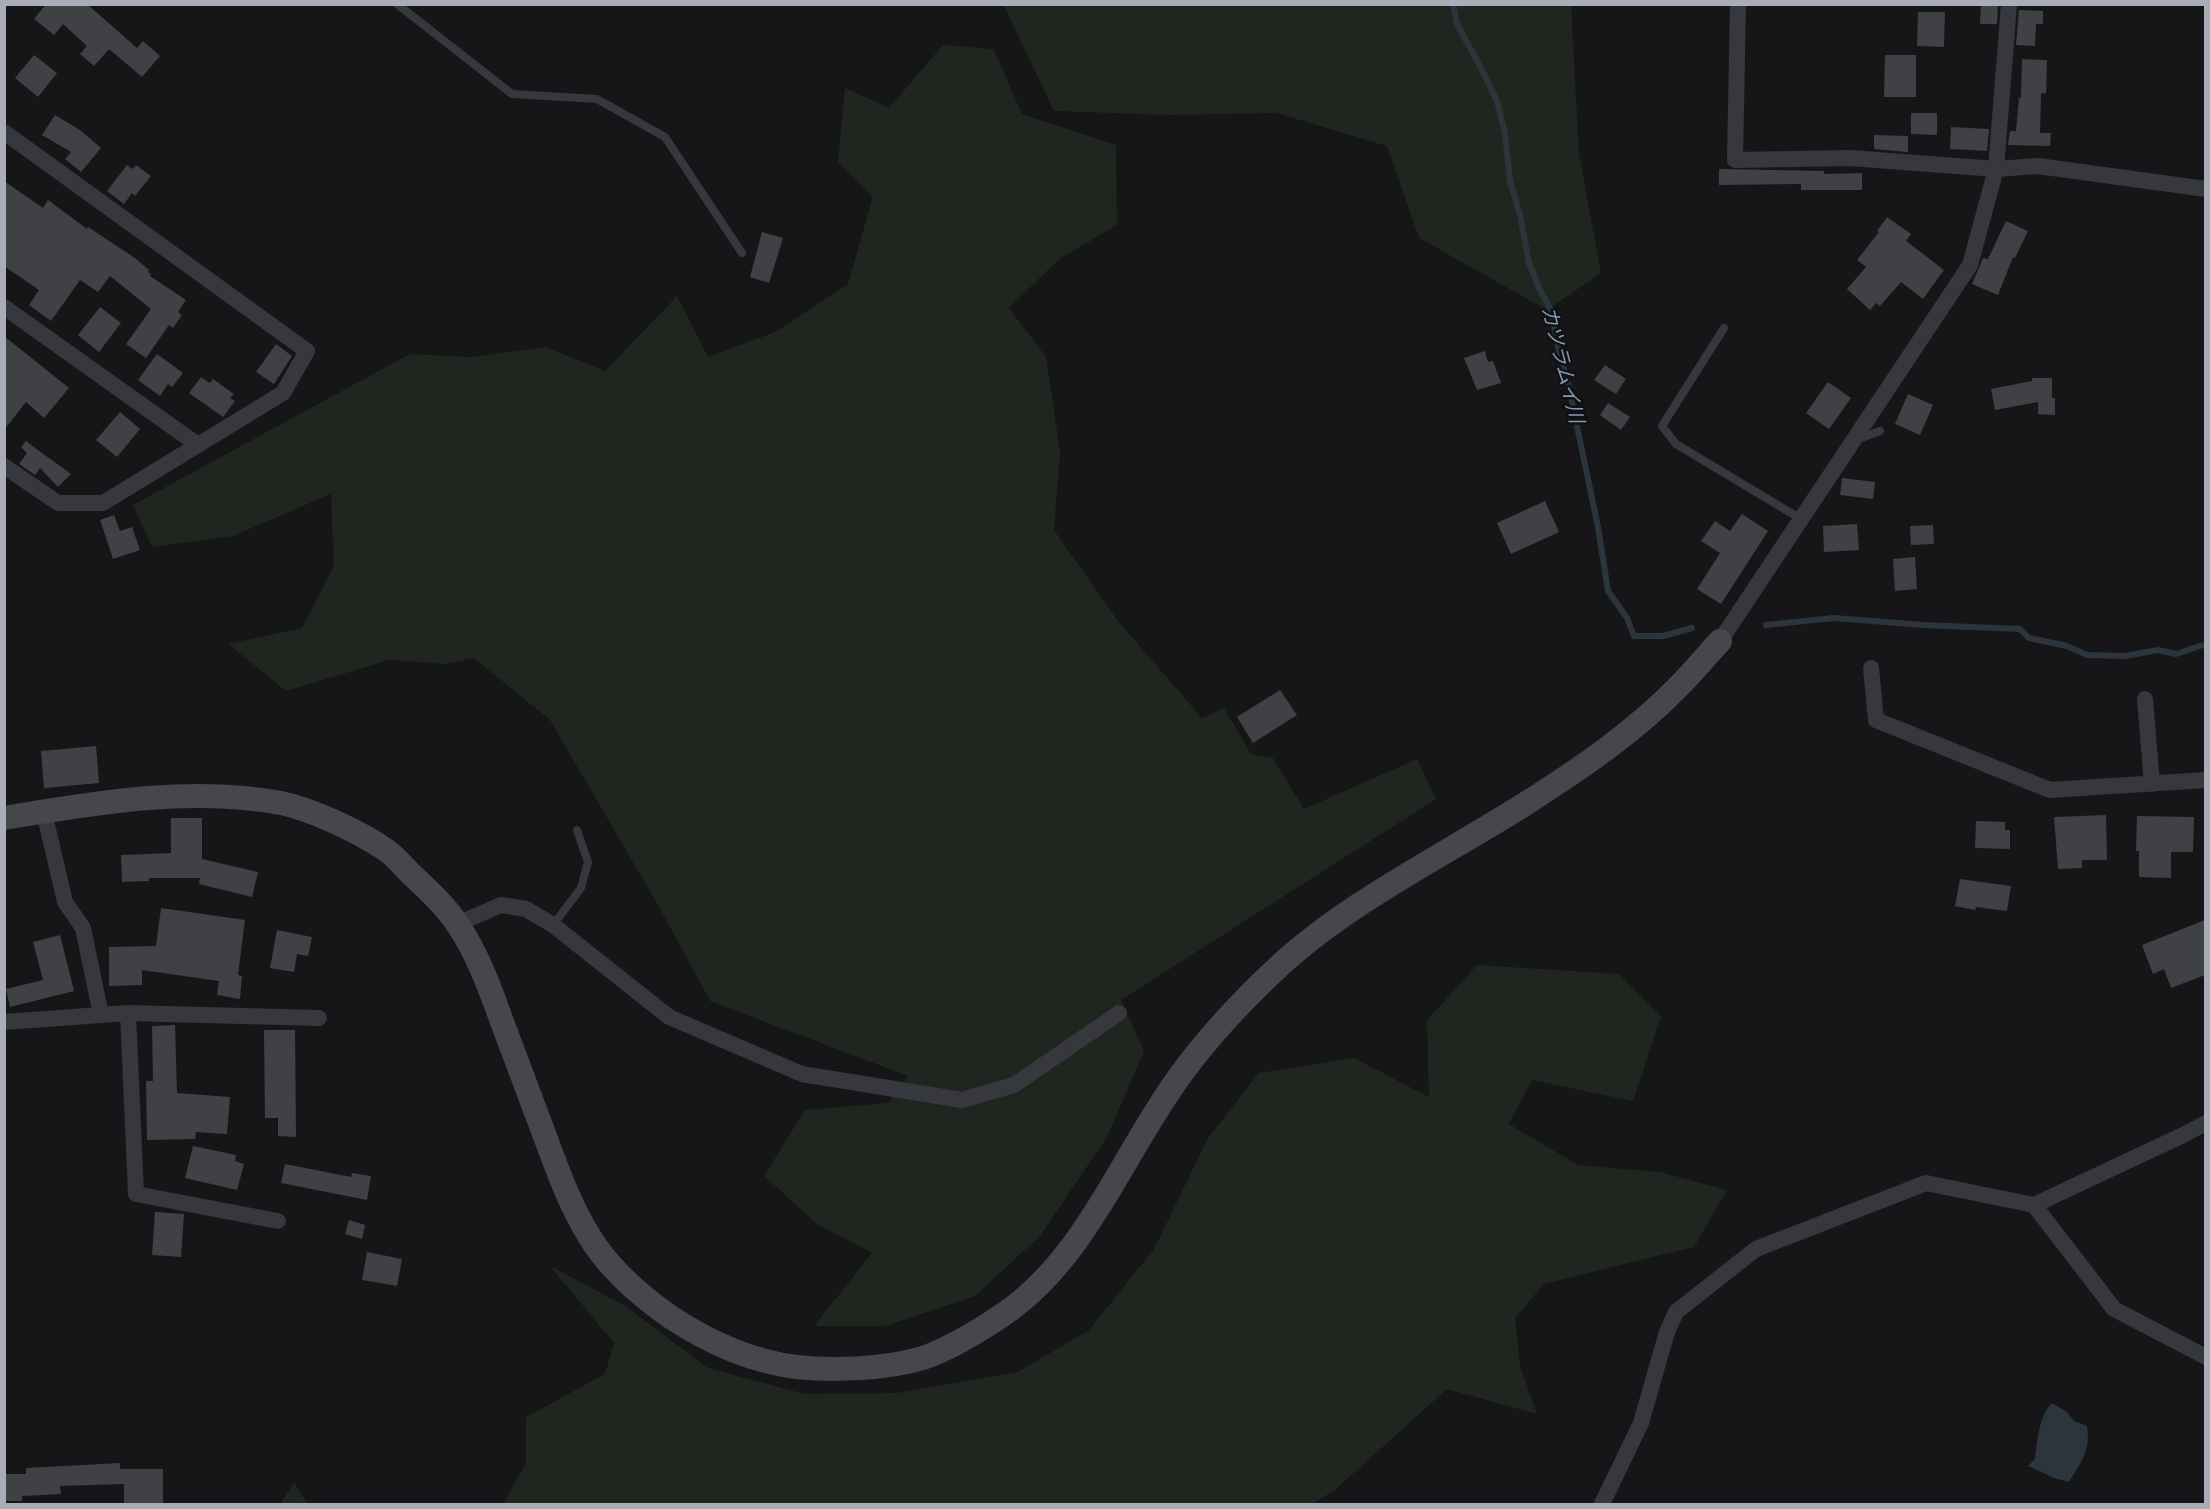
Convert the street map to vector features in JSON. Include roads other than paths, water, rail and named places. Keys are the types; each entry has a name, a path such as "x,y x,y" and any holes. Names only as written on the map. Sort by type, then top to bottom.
{"street":[{"path":"1738,4 1735,160 1850,158 1996,169 2038,166 2205,189"},
{"path":"4,818 161,796 224,796 286,803 345,826 388,851 458,924 488,984 558,1172 588,1235 619,1275 653,1305 698,1336 739,1354 780,1365 826,1370 920,1359 960,1342 1009,1311 1045,1278 1078,1239 1180,1075 1242,1001 1282,963 1357,908 1413,871 1526,804 1599,754 1635,727 1672,693 1720,641 1970,265 1996,169 2009,4"},
{"path":"4,132 307,351 283,393 103,503 58,503 4,466"},
{"path":"4,307 198,445"},
{"path":"1871,668 1876,720 2050,790 2205,780"},
{"path":"2145,699 2152,784"},
{"path":"44,812 65,902 83,928 100,1015"},
{"path":"458,924 501,905 526,909 553,925 669,1017 802,1074 962,1100 1014,1085 1119,1013"},
{"path":"128,1013 136,1194 278,1221"},
{"path":"4,1022 128,1013 319,1018"},
{"path":"1602,1504 1641,1423 1666,1332 1676,1312 1756,1249 1926,1183 2034,1205 2205,1123"},
{"path":"2034,1205 2114,1309 2205,1357"}],"lane":[{"path":"397,4 512,94 597,99 665,137 742,253"},
{"path":"1724,328 1662,426 1676,444 1801,519"},
{"path":"1853,441 1880,431"},
{"path":"553,925 581,888 588,862 577,830"}],"waterway":[{"name":"カツラムイ川","path":"1453,4 1457,24 1497,101 1505,133 1510,181 1520,215 1529,263 1551,310 1568,383 1598,527 1608,591 1627,618 1634,636 1663,636 1692,628"},
{"name":"カツラムイ川","path":"1766,625 1834,618 2020,629 2029,638 2067,646 2087,655 2125,656 2158,650 2176,654 2206,644"}]}
